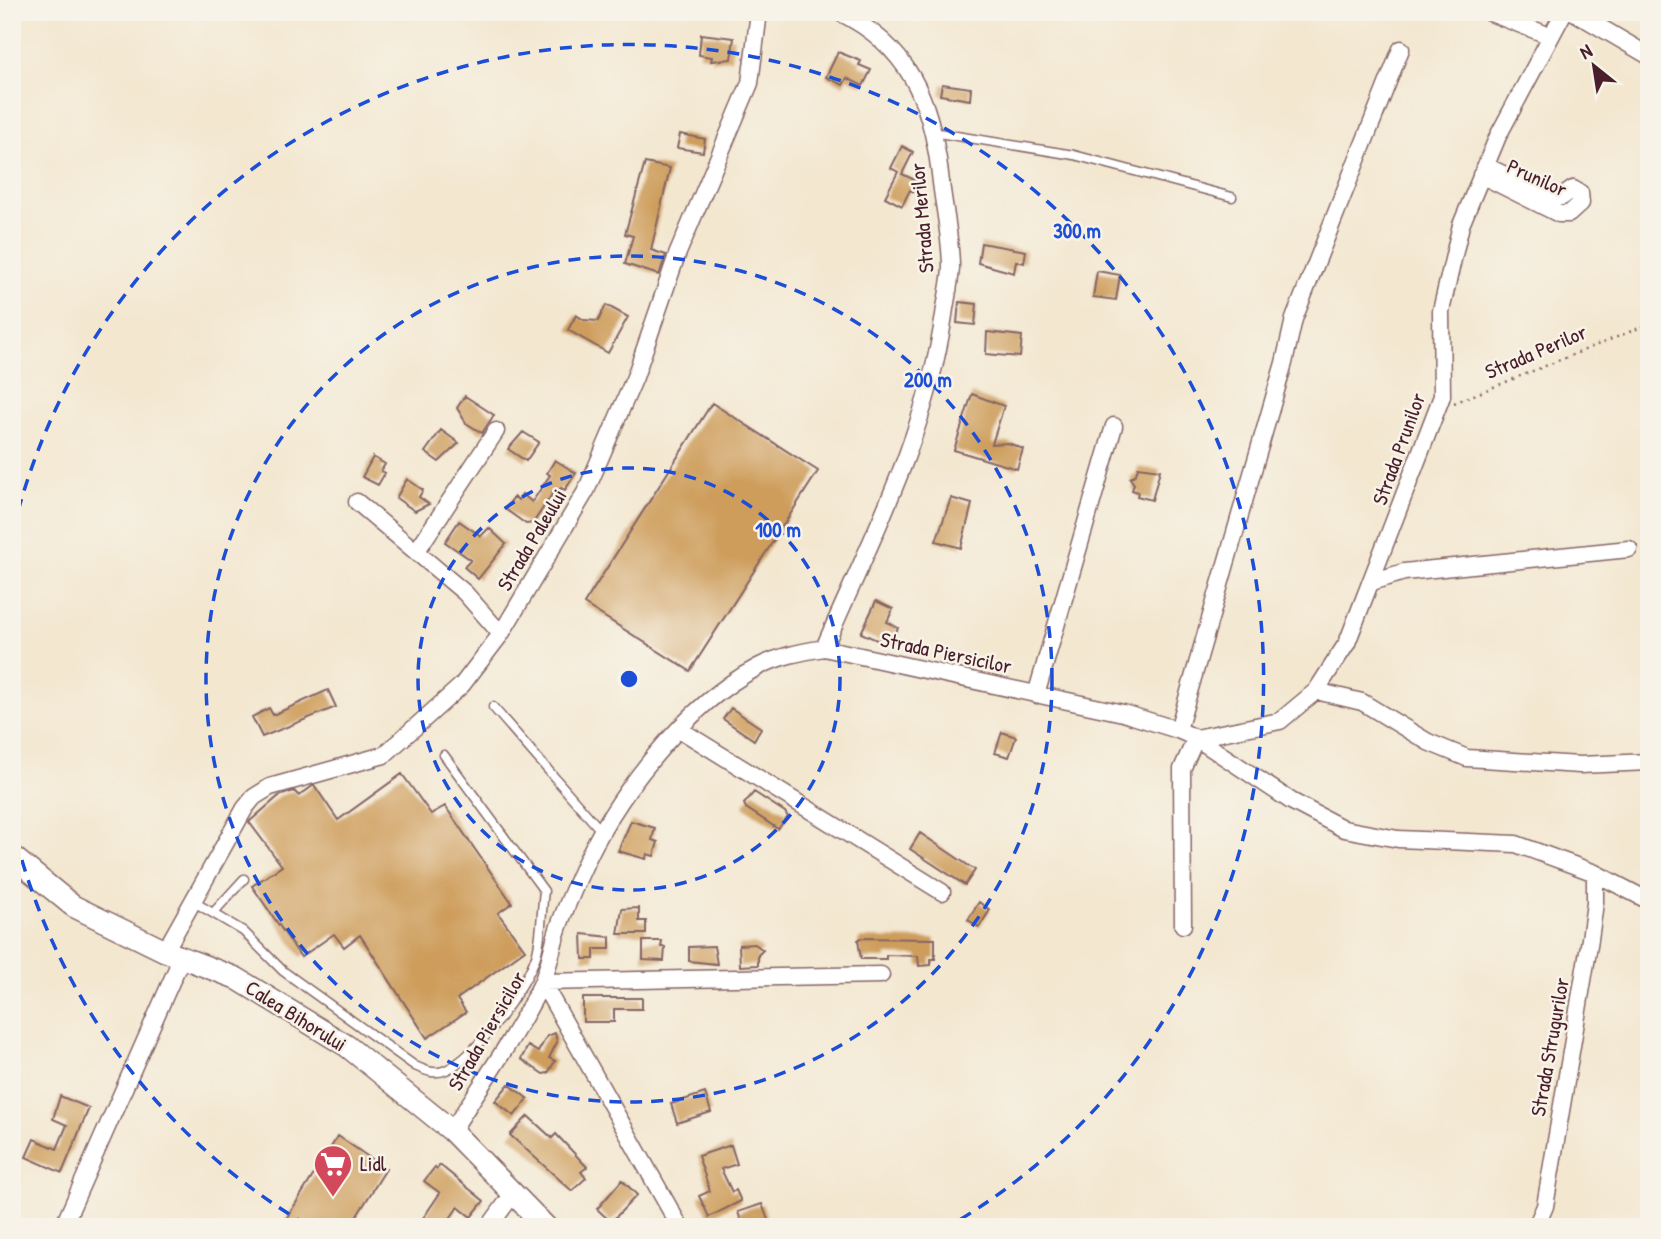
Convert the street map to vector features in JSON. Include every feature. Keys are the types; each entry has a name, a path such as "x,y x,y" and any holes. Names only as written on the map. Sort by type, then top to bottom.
{"main road":[{"name":"Calea Bihorului","path":"12,856 73,906 173,954 236,978 347,1046 452,1131 546,1227"}],"street":[{"name":"Strada Paleului","path":"63,1227 194,902 244,807 254,797 295,779 384,755 462,685 501,634 586,491 635,377 677,255 750,83 759,12"},
{"name":"Strada Merilor","path":"824,648 917,432 939,345 951,268 932,132 914,75 890,46 866,25 839,12"},
{"path":"1488,12 1550,36"},
{"name":"Strada Prunilor","path":"1196,738 1280,721 1316,691 1347,643 1442,396 1441,310 1461,225 1529,72 1564,12"},
{"path":"1574,12 1649,56"},
{"path":"1178,730 1284,363 1294,319 1401,49"},
{"name":"Prunilor","path":"1483,171 1552,197 1562,197 1573,189 1580,193 1581,203 1569,214 1559,214 1483,171"},
{"path":"1036,695 1114,426"},
{"path":"416,552 496,431"},
{"path":"357,502 465,593 501,634"},
{"path":"1372,582 1404,572 1629,549"},
{"name":"Strada Piersicilor","path":"452,1131 518,1028 542,982 563,917 582,871 603,833 679,729 720,692 758,667 788,655 824,648 1123,713 1196,738 1291,801 1344,829 1398,839 1516,844 1595,873 1649,901"},
{"path":"1316,691 1362,702 1428,742 1467,758 1580,765 1649,762"},
{"path":"679,729 942,892"},
{"path":"1183,925 1182,769 1196,738"},
{"name":"Strada Strugurilor","path":"1536,1227 1545,1206 1590,939 1595,903 1595,873"},
{"path":"680,1227 542,982 881,975"},
{"path":"489,1227 512,1195"}],"lane":[{"path":"932,132 1074,155 1232,197"},
{"path":"493,707 603,833"},
{"path":"194,902 243,931 283,971 415,1066 431,1073 447,1070 498,1023 524,984 537,954 544,891 444,755"},
{"path":"213,913 244,879"}],"path":[{"name":"Strada Perilor","path":"1436,411 1649,324"}],"building":[{"path":"701,34 734,38 731,59 711,61 712,57 699,55"},
{"path":"838,52 861,61 859,65 871,70 863,86 847,78 843,85 826,77"},
{"path":"942,84 971,88 970,100 940,95"},
{"path":"680,134 705,139 703,152 677,148"},
{"path":"902,146 913,152 902,174 919,182 914,192 910,190 902,206 885,197 898,172 891,168"},
{"path":"645,163 670,168 651,250 666,255 659,275 625,264 633,236 625,234"},
{"path":"981,243 1026,251 1024,263 1016,261 1014,273 978,263"},
{"path":"1097,271 1120,275 1116,300 1093,297"},
{"path":"959,302 977,304 975,325 957,323"},
{"path":"606,305 628,317 608,353 568,330 576,315 584,320 598,321"},
{"path":"987,332 1022,336 1020,357 986,354"},
{"path":"972,394 1004,406 992,444 1009,443 1023,449 1017,469 954,450"},
{"path":"465,396 494,415 482,433 466,423 457,408"},
{"path":"712,403 818,471 690,671 584,604"},
{"path":"441,430 459,443 439,462 425,452"},
{"path":"523,432 539,442 526,461 508,449"},
{"path":"373,457 385,464 381,471 385,473 378,485 362,477"},
{"path":"555,460 576,473 565,490 561,488 556,495 553,493 533,523 526,524 505,509 514,497 518,500 522,494 532,502 550,475 547,473"},
{"path":"1138,467 1160,470 1152,500 1137,496 1138,492 1132,490 1134,484 1130,478 1136,474"},
{"path":"407,479 423,490 419,497 429,504 415,511 396,498"},
{"path":"951,498 972,504 961,548 936,541"},
{"path":"459,521 481,536 489,528 506,544 478,579 464,567 471,560 445,542"},
{"path":"876,601 893,609 887,622 898,628 894,636 883,631 879,641 861,633"},
{"path":"328,690 336,707 262,737 252,717 269,708 273,715"},
{"path":"731,708 761,728 754,740 723,719"},
{"path":"1002,732 1016,737 1009,757 995,753"},
{"path":"402,774 431,814 445,806 512,903 498,913 525,950 457,999 466,1012 427,1038 360,935 344,947 334,934 301,957 252,886 282,866 249,822 279,796 294,791 299,796 314,785 338,820"},
{"path":"754,792 785,812 788,817 778,829 746,808 744,804"},
{"path":"631,821 655,828 652,840 658,842 654,856 647,854 646,859 618,851"},
{"path":"920,833 975,870 965,885 910,849"},
{"path":"979,902 990,910 979,927 968,920"},
{"path":"639,908 639,921 646,921 646,934 618,934 622,909"},
{"path":"582,934 610,937 610,949 594,949 594,959 583,959"},
{"path":"935,939 935,959 931,959 931,965 919,966 918,956 886,955 886,959 861,959 858,940"},
{"path":"643,941 662,941 661,947 665,947 664,961 643,960"},
{"path":"755,944 763,950 758,955 758,965 740,966 739,945"},
{"path":"714,946 717,964 689,961 689,947"},
{"path":"583,998 642,998 642,1009 614,1009 614,1022 583,1022"},
{"path":"555,1033 557,1042 549,1058 555,1061 548,1073 543,1074 521,1059 528,1046 538,1052 547,1036"},
{"path":"509,1084 528,1099 514,1116 495,1101"},
{"path":"705,1093 711,1112 677,1123 671,1104"},
{"path":"60,1096 89,1108 62,1173 26,1157 34,1139 57,1149 67,1125 53,1119"},
{"path":"528,1116 552,1138 556,1134 587,1167 581,1172 586,1178 572,1191 510,1135"},
{"name":"Lidl","path":"338,1136 386,1169 350,1227 281,1227"},
{"path":"731,1145 737,1164 721,1169 732,1192 736,1190 741,1201 709,1217 699,1196 710,1191 698,1156"},
{"path":"440,1165 484,1201 471,1217 458,1207 444,1227 417,1227 440,1193 424,1181 435,1167 437,1169"},
{"path":"622,1180 637,1195 611,1222 597,1209"},
{"path":"762,1204 768,1220 743,1227 738,1212"}],"place":[{"name":"Lidl","path":"333,1198"}]}
